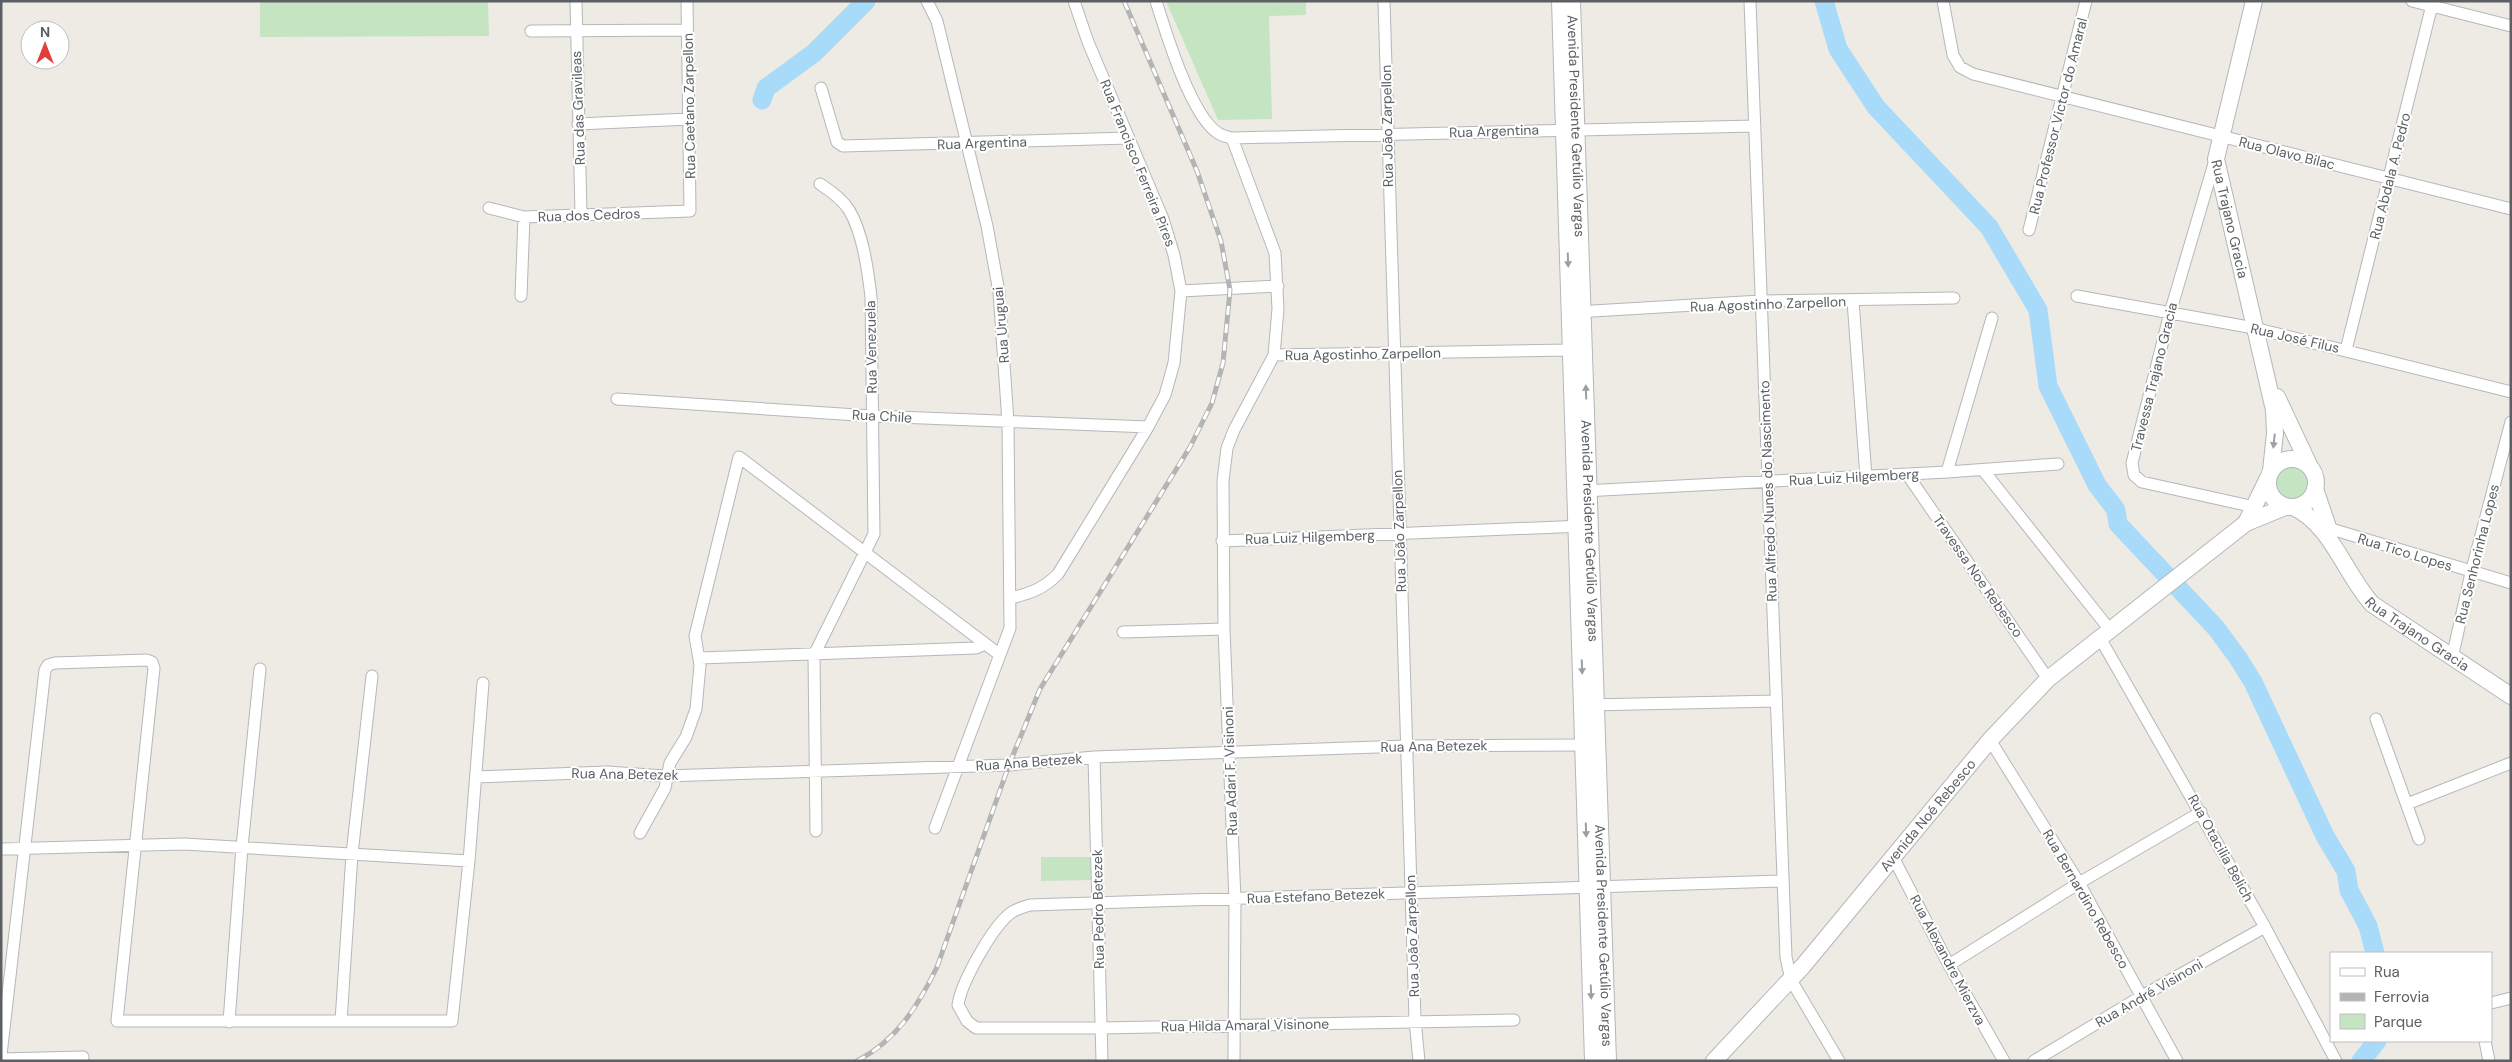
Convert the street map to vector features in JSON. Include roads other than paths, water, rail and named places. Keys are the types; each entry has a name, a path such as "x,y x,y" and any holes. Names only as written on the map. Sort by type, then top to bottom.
{"main road":[{"name":"Avenida Presidente Getúlio Vargas","path":"1560,1 1570,129 1595,886 1608,1061"},
{"name":"Avenida Presidente Getúlio Vargas","path":"1570,129 1572,1"},
{"name":"Rua Trajano Gracia","path":"2254,1 2216,158 2274,410 2275,433 2270,475"},
{"name":"Avenida Presidente Getúlio Vargas","path":"1577,312 1571,350 1583,491"},
{"name":"Rua Trajano Gracia","path":"2267,377 2310,467"},
{"path":"2290,460 2297,460 2310,467 2316,481 2315,489 2308,502 2246,523 2276,465 2290,460"},
{"path":"2270,475 2270,493 2273,499 2289,507"},
{"name":"Rua Trajano Gracia","path":"2315,489 2339,556"},
{"name":"Rua Trajano Gracia","path":"2289,507 2315,520 2359,589 2372,604 2511,696"},
{"name":"Avenida Noé Rebesco","path":"1714,1061 1792,980 1894,859 1990,740 2048,679 2246,523"},
{"name":"Avenida Presidente Getúlio Vargas","path":"1593,1061 1595,886"}],"street":[{"name":"Rua das Gravileas","path":"576,1 581,214"},
{"name":"Rua Caetano Zarpellon","path":"687,1 690,211"},
{"name":"Rua Uruguai","path":"927,1 937,21 995,262 999,292 1008,422 1011,598 1010,628 935,828"},
{"name":"Rua Francisco Ferreira Pires","path":"1011,598 1034,592 1046,586 1058,574 1148,428 1165,395 1174,363 1181,291 1174,255 1163,219 1088,42 1074,1"},
{"path":"1156,1 1171,48 1199,110 1219,134 1232,138"},
{"name":"Rua João Zarpellon","path":"1384,1 1393,354 1415,1020 1419,1061"},
{"name":"Rua Alfredo Nunes do Nascimento","path":"1750,1 1786,957 1792,980 1839,1061"},
{"name":"Rua Olavo Bilac","path":"1943,1 1953,55 1960,67 1973,74 2511,209"},
{"name":"Rua Professor Victor do Amaral","path":"2029,230 2086,1"},
{"path":"2412,1 2432,4 2511,26"},
{"name":"Rua Abdala A. Pedro","path":"2346,350 2432,4"},
{"path":"532,31 687,30"},
{"name":"Rua Argentina","path":"822,88 837,142 842,146 1129,138"},
{"path":"578,124 689,119"},
{"name":"Rua Argentina","path":"1232,138 1755,126"},
{"name":"Rua Adari F. Visinoni","path":"1232,138 1270,235 1275,252 1278,286 1278,332 1274,355 1234,430 1227,448 1223,481 1224,629 1235,900 1236,1025 1234,1061"},
{"name":"Travessa Trajano Gracia","path":"2216,158 2170,313 2132,463 2134,474 2142,482 2255,507"},
{"name":"Rua Venezuela","path":"814,655 874,534 871,297 866,258 849,211 837,196 820,184"},
{"name":"Rua dos Cedros","path":"489,208 524,217 690,211"},
{"path":"521,296 524,217"},
{"path":"1181,291 1278,286"},
{"name":"Rua José Filus","path":"2077,296 2254,328 2511,392"},
{"name":"Rua Agostinho Zarpellon","path":"1577,312 1762,301 1954,298"},
{"path":"1853,301 1866,476"},
{"path":"1947,472 1992,318"},
{"name":"Rua Agostinho Zarpellon","path":"1274,355 1571,350"},
{"name":"Rua Chile","path":"617,399 872,416 1148,428"},
{"name":"Rua Senhorinha Lopes","path":"2452,658 2471,572 2511,422"},
{"path":"640,833 664,788 665,776 670,763 686,737 696,709 700,680 695,636 739,457 1000,656"},
{"name":"Rua Luiz Hilgemberg","path":"1583,491 1983,470 2058,464"},
{"name":"Rua Otacilia Belich","path":"1983,470 2105,634 2336,1061"},
{"name":"Travessa Noe Rebesco","path":"1907,474 2048,679"},
{"name":"Rua Luiz Hilgemberg","path":"1222,541 1584,526"},
{"name":"Rua Tico Lopes","path":"2328,528 2511,583"},
{"path":"1123,632 1224,629"},
{"path":"699,658 976,648 985,644"},
{"path":"814,655 816,831"},
{"path":"82,1057 48,1059 1,1057 45,670 48,665 55,663 146,660 152,662 154,668 133,845 116,1021 452,1021 469,861 484,683"},
{"path":"228,1022 242,847 260,669"},
{"path":"341,1021 352,854 372,676"},
{"path":"1589,705 1775,701"},
{"path":"2376,719 2419,839"},
{"name":"Rua Bernardino Rebesco","path":"1990,740 2079,883 2177,1061"},
{"name":"Rua Ana Betezek","path":"476,777 607,772 665,776 1009,765 1094,757 1406,746 1590,745"},
{"name":"Rua Pedro Betezek","path":"1094,757 1102,1061"},
{"path":"2408,804 2511,763"},
{"path":"1949,965 2079,883 2201,812"},
{"path":"1,849 184,844 469,861"},
{"name":"Rua Alexandre Mierzva","path":"1894,859 1949,965 2004,1061"},
{"name":"Rua Estefano Betezek","path":"976,1028 967,1021 958,1005 964,983 998,925 1010,913 1030,906 1782,881"},
{"name":"Rua André Visinoni","path":"2034,1061 2142,996 2265,927"},
{"path":"2492,1003 2511,998"},
{"name":"Rua Hilda Amaral Visinone","path":"976,1028 1101,1028 1415,1020 1514,1020"},
{"path":"2485,1042 2490,1061"}],"waterway":[{"path":"762,100 766,88 814,53 866,1"},
{"path":"1824,1 1838,49 1876,107 1989,227 2038,310 2048,386 2097,485 2116,510 2118,524 2216,628 2253,682 2325,836 2346,871 2349,890 2368,926 2375,952"},
{"path":"2361,1061 2376,1042"}],"railway":[{"path":"857,1061 871,1053 895,1032 914,1008 930,981 937,967 1009,765 1040,689 1190,447 1212,403 1223,363 1230,290 1221,241 1197,171 1124,1"}]}
